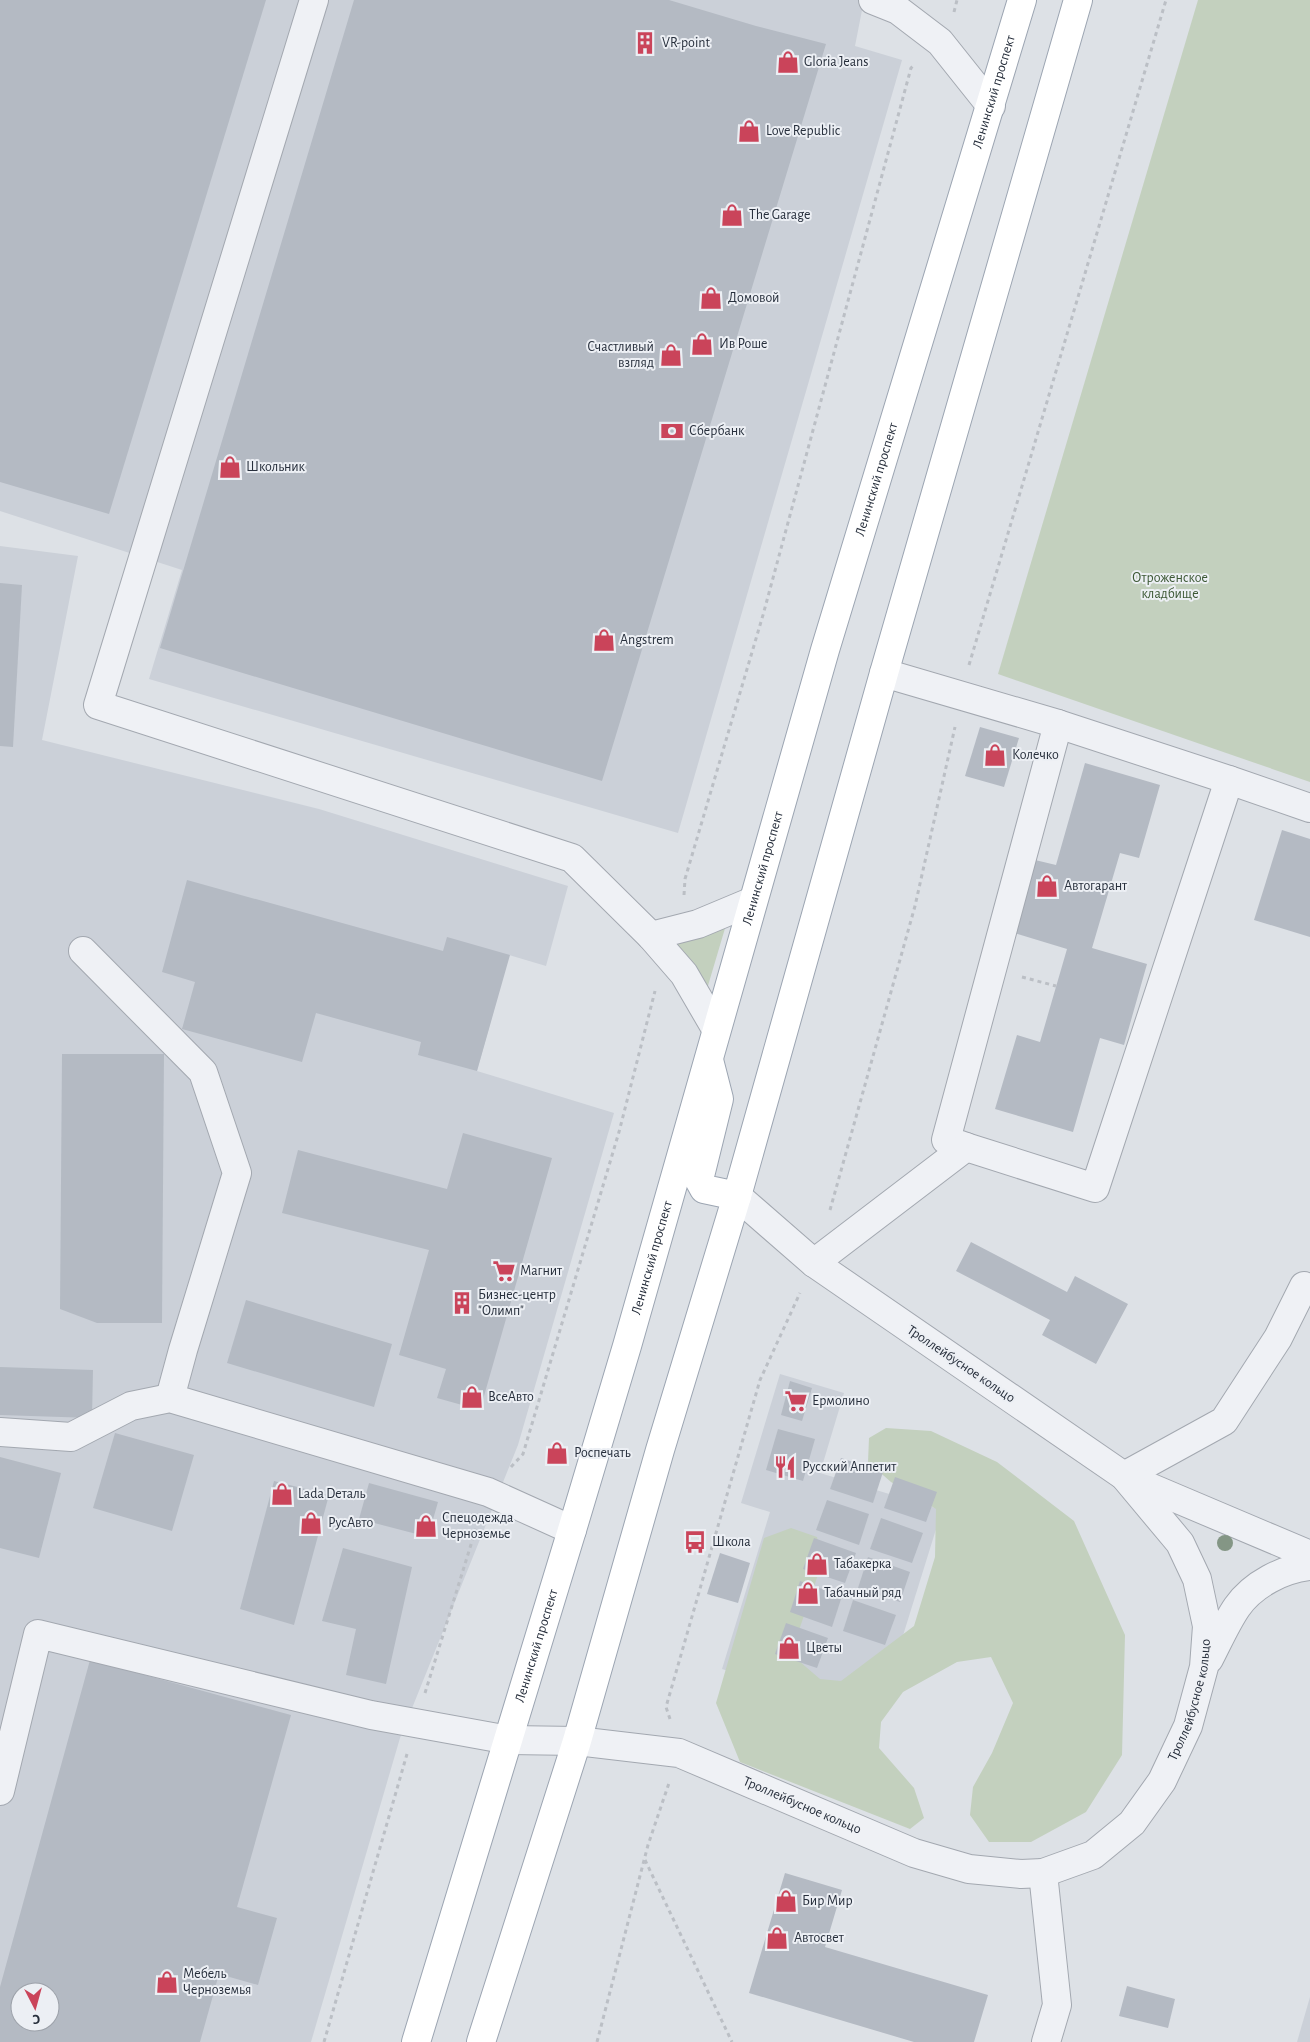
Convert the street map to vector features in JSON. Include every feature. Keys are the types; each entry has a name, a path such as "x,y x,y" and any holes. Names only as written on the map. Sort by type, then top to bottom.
{"main road":[{"name":"Ленинский проспект","path":"416,2042 510,1740 709,1059 825,650 1022,0"},
{"path":"481,2042 578,1741 660,1450 737,1196 884,673 1078,0"},
{"path":"709,1059 719,1099 699,1180 704,1189 737,1196"}],"street":[{"path":"314,0 98,706 572,858 684,974 716,1029"},
{"path":"873,0 900,5 940,42 991,106"},
{"path":"884,673 1058,724 1310,808"},
{"path":"1058,724 946,1140 966,1147 1095,1188 1229,780"},
{"path":"659,946 680,928 698,924 753,901"},
{"path":"83,951 202,1072 237,1173 170,1398"},
{"path":"814,1263 966,1147"},
{"name":"Троллейбусное кольцо","path":"578,1741 679,1753 914,1853 969,1869 1020,1874 1042,1873 1093,1855 1132,1823 1162,1781 1184,1734 1204,1667 1207,1626 1197,1579 1180,1543 1124,1476 814,1263 737,1196"},
{"path":"1124,1476 1224,1421 1278,1338 1304,1286"},
{"path":"0,1432 71,1437 131,1406 170,1398 488,1492 572,1530"},
{"path":"1124,1476 1310,1556"},
{"path":"1204,1667 1237,1606 1264,1582 1292,1568 1310,1566"},
{"path":"0,1791 38,1634 371,1715 416,1724 510,1740 578,1741"},
{"path":"1042,1873 1057,2005 1046,2042"}],"path":[{"path":"597,2042 644,1860 679,1753 666,1707 760,1380 814,1263 839,1183 915,906 972,652 1166,0"},
{"path":"680,928 685,880 763,615 912,68"},
{"path":"324,2042 416,1724 488,1492 523,1454 619,1132 661,970 659,946"},
{"path":"644,1860 732,2042"}],"shaded area":[{"path":"0,0 864,0 855,46 902,60 678,833 149,679 182,570 0,511"},
{"path":"0,546 78,556 42,740 319,809 568,886 546,966 509,955 477,1071 614,1113 518,1445 400,1738 311,2042 0,2042"},
{"path":"780,1374 844,1393 820,1473 942,1510 878,1716 722,1669 770,1512 741,1503"},
{"path":"1310,1997 1310,2042 1297,2042"}],"green space":[{"name":"Отроженское кладбище","path":"1198,0 1310,0 1310,782 998,674"},
{"path":"726,925 707,989 673,943 699,938"},
{"path":"886,1428 931,1431 997,1462 1074,1521 1125,1635 1122,1755 1086,1812 1031,1842 989,1842 970,1815 973,1787 992,1753 1013,1703 991,1657 957,1662 903,1692 881,1722 879,1748 914,1788 924,1818 910,1829 740,1762 716,1703 764,1538 791,1528 817,1537 822,1563 797,1636 799,1661 820,1679 841,1681 914,1626 935,1557 936,1509 891,1482 868,1462 869,1438"}],"building":[{"path":"0,0 266,0 109,514 0,482"},
{"path":"354,0 669,0 756,26 826,44 602,781 160,648"},
{"path":"0,583 22,585 13,747 0,746"},
{"path":"980,727 1019,738 1004,787 965,776"},
{"path":"1085,763 1160,785 1139,858 1120,853 1092,948 1147,964 1124,1045 1100,1038 1073,1132 995,1109 1017,1035 1040,1042 1067,949 1014,933 1035,860 1056,865"},
{"path":"1282,830 1310,839 1310,937 1254,920"},
{"path":"187,880 443,951 447,937 510,955 477,1071 418,1055 421,1042 316,1013 302,1062 182,1029 195,982 162,972"},
{"path":"62,1054 164,1054 162,1323 97,1323 60,1309"},
{"name":"Бизнес-центр \"Олимп\"","path":"463,1133 552,1158 480,1410 437,1398 446,1369 399,1355 429,1250 282,1213 298,1150 447,1189"},
{"path":"971,1242 1067,1292 1075,1276 1128,1304 1096,1364 1042,1335 1050,1320 956,1271"},
{"path":"246,1300 392,1344 374,1407 227,1363"},
{"path":"0,1367 93,1370 92,1418 0,1415"},
{"path":"790,1381 812,1388 802,1421 781,1415"},
{"path":"778,1429 815,1439 803,1481 766,1470"},
{"path":"115,1433 194,1455 172,1531 93,1508"},
{"path":"0,1457 61,1473 39,1558 0,1548"},
{"path":"841,1458 883,1472 873,1503 830,1489"},
{"path":"895,1477 937,1492 926,1522 884,1508"},
{"path":"274,1481 329,1495 294,1625 240,1609"},
{"path":"369,1483 438,1502 428,1537 359,1519"},
{"path":"827,1500 869,1514 859,1545 816,1530"},
{"path":"881,1518 923,1533 912,1563 870,1549"},
{"path":"814,1538 856,1553 845,1583 803,1569"},
{"path":"343,1548 412,1567 386,1684 346,1675 356,1629 322,1621"},
{"path":"720,1553 750,1563 738,1603 707,1594"},
{"path":"868,1557 910,1572 900,1602 858,1588"},
{"path":"800,1581 842,1596 832,1627 790,1612"},
{"path":"853,1600 896,1615 885,1645 843,1631"},
{"path":"786,1623 828,1638 817,1668 775,1654"},
{"path":"90,1660 291,1715 237,1907 277,1918 258,1985 219,1974 200,2042 0,2042 0,1987"},
{"path":"785,1873 842,1890 825,1947 988,1995 974,2042 914,2042 749,1993"},
{"path":"1127,1986 1175,1999 1168,2028 1119,2016"}],"place":[{"name":"VR-point","path":"645,43"},
{"name":"Gloria Jeans","path":"788,62"},
{"name":"Love Republic","path":"749,131"},
{"name":"The Garage","path":"732,215"},
{"name":"Домовой","path":"711,298"},
{"name":"Ив Роше","path":"702,344"},
{"name":"Счастливый взгляд","path":"671,355"},
{"name":"Сбербанк","path":"672,431"},
{"name":"Школьник","path":"230,467"},
{"name":"Angstrem","path":"604,640"},
{"name":"Колечко","path":"995,755"},
{"name":"Автогарант","path":"1047,886"},
{"name":"Магнит","path":"504,1271"},
{"name":"Бизнес-центр \"Олимп\"","path":"462,1303"},
{"name":"ВсеАвто","path":"472,1397"},
{"name":"Ермолино","path":"796,1401"},
{"name":"Роспечать","path":"557,1453"},
{"name":"Русский Аппетит","path":"785,1467"},
{"name":"Lada Dеталь","path":"282,1494"},
{"name":"РусАвто","path":"311,1523"},
{"name":"Спецодежда Черноземье","path":"426,1526"},
{"name":"Школа","path":"695,1542"},
{"name":"Табакерка","path":"817,1564"},
{"name":"Табачный ряд","path":"808,1593"},
{"name":"Цветы","path":"789,1648"},
{"name":"Бир Мир","path":"786,1901"},
{"name":"Автосвет","path":"777,1938"},
{"name":"Мебель Черноземья","path":"167,1982"}]}
